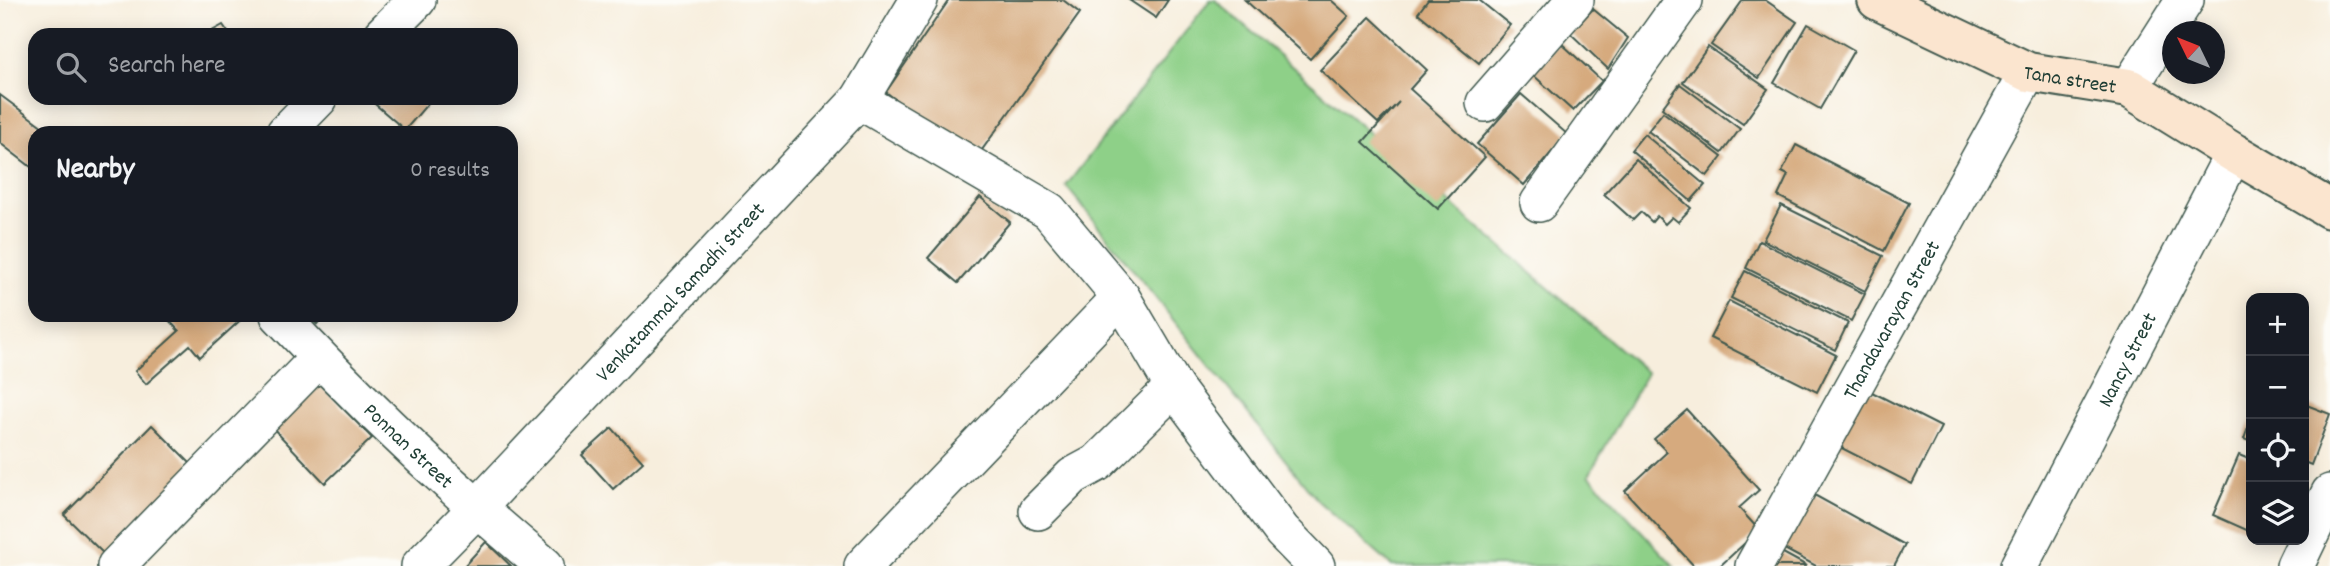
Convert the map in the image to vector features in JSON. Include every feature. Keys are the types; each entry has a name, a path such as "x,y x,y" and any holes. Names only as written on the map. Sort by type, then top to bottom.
{"street":[{"path":"389,28 417,0"},
{"name":"Venkatammal Samadhi Street","path":"420,566 859,100 919,0"},
{"path":"1485,103 1575,0"},
{"path":"1539,203 1684,0"},
{"name":"Tana street","path":"1877,0 1942,13 2028,72 2129,88 2330,209"},
{"path":"2129,88 2185,0"},
{"name":"Thandavarayan Street","path":"1754,566 2028,72"},
{"path":"859,100 1049,211 1121,297 1174,387 1306,563"},
{"path":"292,126 313,105"},
{"name":"Nancy Street","path":"2019,566 2234,153"},
{"path":"863,566 1121,297"},
{"name":"Ponnan Street","path":"286,322 319,358 476,509 545,566"},
{"path":"116,566 319,358"},
{"path":"1038,511 1073,476 1097,463 1174,387"},
{"path":"2295,566 2330,493"}],"green space":[{"path":"1210,0 1215,0 1647,373 1589,475 1674,566 1392,566 1319,502 1066,186"}],"building":[{"path":"949,0 1063,0 1080,13 974,161 886,92"},
{"path":"1129,0 1168,0 1156,18"},
{"path":"1245,0 1331,0 1349,16 1310,59"},
{"path":"1428,0 1479,0 1510,25 1479,63 1418,13"},
{"path":"1743,0 1765,0 1797,22 1759,78 1711,45"},
{"path":"1593,9 1628,38 1608,69 1570,33"},
{"path":"1370,17 1427,70 1410,89 1485,157 1438,209 1363,142 1399,102 1378,123 1320,70"},
{"path":"1808,24 1854,50 1820,109 1774,83"},
{"path":"1560,42 1602,81 1573,111 1531,73"},
{"path":"1708,47 1768,89 1743,124 1683,82"},
{"path":"1680,84 1740,129 1722,153 1662,108"},
{"path":"1521,94 1567,134 1524,185 1477,144"},
{"path":"0,95 42,126 28,126 28,165 0,143"},
{"path":"376,105 426,105 408,126 400,126"},
{"path":"1663,112 1722,157 1707,176 1648,131"},
{"path":"1644,134 1705,185 1691,201 1631,150"},
{"path":"1796,145 1909,203 1884,251 1778,196 1788,175 1782,172"},
{"path":"1636,159 1691,208 1678,222 1672,217 1665,224 1657,216 1652,222 1641,212 1633,220 1604,194"},
{"path":"980,197 1010,222 958,283 928,258"},
{"path":"1781,205 1883,256 1865,291 1763,240"},
{"path":"1759,241 1865,294 1851,321 1746,268"},
{"path":"1745,271 1848,323 1835,350 1731,298"},
{"path":"1729,301 1836,355 1817,392 1710,338"},
{"path":"171,322 238,322 200,357 190,345 146,384 135,371 179,331"},
{"path":"315,380 372,438 325,483 269,424"},
{"path":"1856,384 1941,427 1912,484 1826,440"},
{"path":"2309,406 2330,414 2311,465 2309,464"},
{"path":"1687,410 1759,490 1739,508 1759,530 1720,566 1694,566 1625,491 1667,452 1654,439"},
{"path":"152,425 195,468 107,557 64,515"},
{"path":"612,428 643,462 613,489 582,455"},
{"path":"2239,455 2246,458 2246,530 2213,515"},
{"path":"1807,491 1905,545 1894,566 1816,566 1777,545"},
{"path":"486,542 511,566 464,566"},
{"path":"1772,547 1807,566 1762,566"}]}
